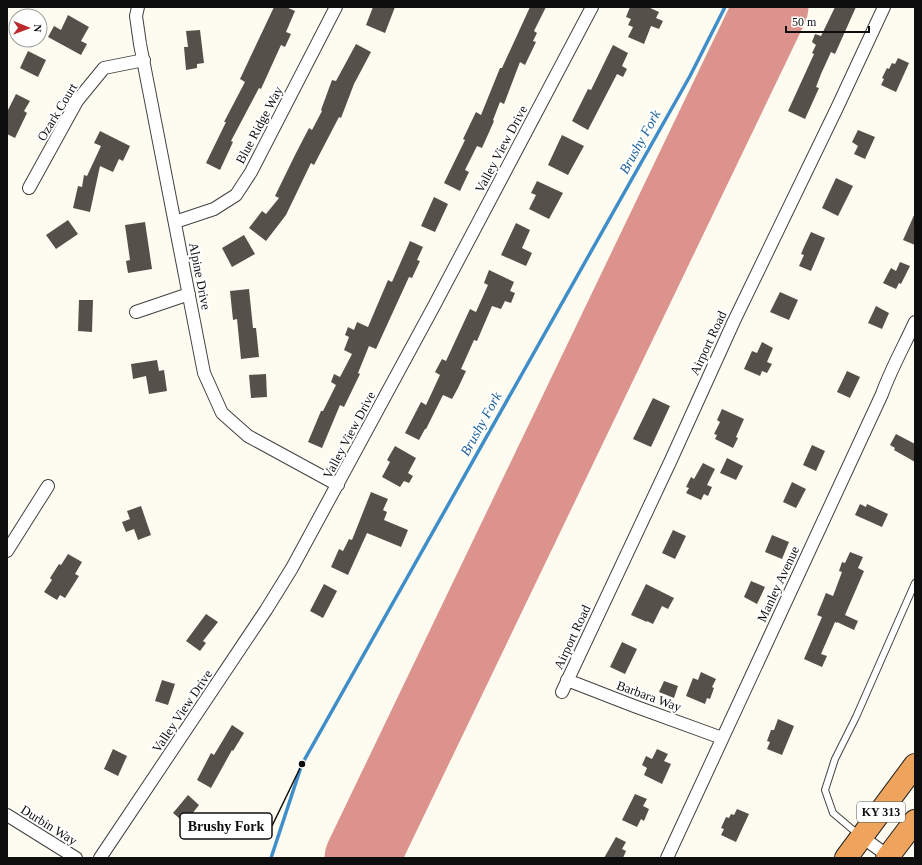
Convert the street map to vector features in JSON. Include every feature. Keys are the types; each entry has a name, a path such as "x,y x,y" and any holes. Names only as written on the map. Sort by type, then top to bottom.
{"highway":[{"name":"KY 313","path":"846,858 915,765"},
{"name":"KY 313","path":"889,857 915,821"}],"street":[{"name":"Alpine Drive","path":"138,7 136,16 204,373 222,413 248,436 338,485"},
{"name":"Blue Ridge Way","path":"175,222 214,209 236,195 251,172 336,7"},
{"name":"Valley View Drive","path":"100,858 266,610 292,568 434,306 592,7"},
{"name":"Airport Road","path":"562,692 671,460 734,321 884,7"},
{"name":"Ozark Court","path":"29,188 77,101 104,68 144,60"},
{"path":"136,312 189,294"},
{"name":"Manley Avenue","path":"667,858 882,394 887,378 896,364 915,322"},
{"path":"7,551 48,486"},
{"name":"Barbara Way","path":"567,680 722,738"},
{"name":"Durbin Way","path":"7,815 76,858"},
{"path":"862,837 889,857"}],"lane":[{"path":"862,837 833,813 825,790 835,759 856,717 915,583"}],"building":[{"path":"274,7 286,7 295,11 286,32 291,34 285,47 281,45 261,89 259,88 231,141 233,142 220,170 206,163 226,122 224,122 245,82 240,79"},
{"path":"373,7 395,7 385,33 366,25"},
{"path":"530,7 546,7 534,31 537,33 533,41 536,42 525,65 520,62 504,104 500,102 493,120 494,121 482,148 477,146 465,170 469,172 460,191 444,183 465,140 463,139 476,112 481,115 500,68 502,68"},
{"path":"630,7 648,7 659,12 656,18 663,21 659,29 651,26 644,44 628,37 633,27 628,25 631,19 626,17"},
{"path":"835,7 856,7 835,54 831,52 816,87 819,88 805,119 788,111 814,54 812,53 816,45 812,42 815,34 821,36"},
{"path":"68,15 89,27 81,41 87,44 81,55 48,37 54,26 61,30"},
{"path":"200,30 204,63 197,64 197,68 186,70 184,47 188,47 186,31"},
{"path":"356,44 371,52 354,84 341,118 339,117 314,165 311,163 286,215 266,241 249,228 262,211 266,214 279,198 275,196 309,128 312,130 322,111 321,110 332,80 336,81"},
{"path":"613,45 628,53 622,66 627,69 623,77 617,74 588,130 572,121 588,89 591,90"},
{"path":"28,51 46,60 38,77 20,68"},
{"path":"898,58 909,63 896,92 881,85 884,79 882,78 887,68 889,69 892,63 895,64"},
{"path":"16,94 30,101 24,111 27,113 15,138 7,134 7,112"},
{"path":"858,130 875,137 865,159 854,154 858,146 852,142"},
{"path":"100,131 130,146 123,161 119,159 113,172 100,166 90,212 73,208 78,186 82,187 84,175 87,176 101,146 94,143"},
{"path":"562,135 584,146 568,175 548,165"},
{"path":"836,178 853,186 838,216 822,208"},
{"path":"537,181 563,193 549,219 529,209 536,195 531,193"},
{"path":"434,197 448,204 435,232 421,226"},
{"path":"915,213 915,245 903,240"},
{"path":"68,220 78,234 56,249 46,235"},
{"path":"145,222 152,269 128,273 126,261 130,260 125,225"},
{"path":"516,223 530,230 522,248 532,253 526,266 501,255"},
{"path":"811,232 825,238 811,271 799,266 804,255 801,254"},
{"path":"244,235 255,254 232,267 222,248"},
{"path":"410,241 423,247 417,260 420,261 412,278 409,277 376,349 369,346 358,373 360,374 344,407 340,405 322,448 308,442 321,411 323,411 336,385 331,382 334,374 340,377 352,354 344,350 349,337 345,335 348,327 354,330 357,322 368,327 388,280 392,282"},
{"path":"900,262 910,266 901,284 899,283 896,289 883,283 891,268 896,271"},
{"path":"489,270 514,282 510,291 515,293 511,303 505,301 501,309 492,306 477,341 474,340 461,369 466,371 458,388 452,399 443,395 419,440 405,433 421,402 426,405 440,375 435,372 442,359 446,361 470,309 476,312 488,285 484,283"},
{"path":"249,289 253,328 256,328 259,357 241,359 237,319 233,320 230,291"},
{"path":"780,292 798,300 789,320 770,312"},
{"path":"79,300 93,300 92,332 78,331"},
{"path":"876,306 889,313 882,329 868,323"},
{"path":"762,342 773,348 767,362 772,364 767,373 762,371 760,376 744,369 752,351 757,353"},
{"path":"157,360 159,371 164,370 167,391 149,394 146,376 133,379 131,364"},
{"path":"847,371 860,377 850,398 837,392"},
{"path":"266,374 267,397 251,398 249,375"},
{"path":"653,398 670,406 651,447 633,439"},
{"path":"722,409 744,419 733,448 715,439 717,435 714,434 720,422 717,420"},
{"path":"896,434 915,444 915,462 894,450 895,448 890,445"},
{"path":"812,445 825,451 816,471 803,465"},
{"path":"395,446 416,458 408,473 413,476 409,483 404,481 400,487 382,477 390,462 387,460"},
{"path":"727,458 743,466 736,480 720,473"},
{"path":"703,463 715,469 707,485 712,487 708,496 704,494 701,500 686,493 689,488 686,487 691,477 694,479"},
{"path":"792,482 806,489 796,508 783,502"},
{"path":"371,492 388,499 383,510 387,512 384,520 408,530 401,547 367,533 348,575 331,567 339,549 343,551 349,539 352,540"},
{"path":"860,504 866,507 867,504 888,514 882,527 855,515"},
{"path":"141,506 151,535 138,540 134,529 126,532 122,522 130,519 127,511"},
{"path":"673,530 686,536 675,559 662,553"},
{"path":"772,535 789,542 782,559 765,552"},
{"path":"850,552 863,557 858,568 864,571 845,615 858,621 854,630 835,622 821,654 827,656 822,667 804,659 822,617 817,615 826,593 833,596 842,572 839,571 842,562 845,563"},
{"path":"68,554 82,562 75,574 79,576 65,598 60,595 57,600 44,592 52,580 50,578"},
{"path":"751,581 765,587 757,604 744,597"},
{"path":"324,584 337,591 323,618 310,611"},
{"path":"646,584 674,598 668,609 662,606 653,624 631,615"},
{"path":"206,614 218,622 203,641 206,643 200,651 186,641"},
{"path":"622,642 637,649 625,674 610,667"},
{"path":"701,672 716,679 712,687 714,688 710,699 707,698 705,704 686,696 693,678 698,680"},
{"path":"162,680 175,684 168,705 155,701"},
{"path":"664,681 678,686 674,698 659,692"},
{"path":"778,719 794,726 782,755 767,749 770,742 767,741 771,730 774,730"},
{"path":"232,725 244,733 233,751 232,750 211,788 197,780 211,753 214,755"},
{"path":"113,749 127,756 118,776 104,769"},
{"path":"657,749 668,754 664,761 671,764 662,784 644,775 647,768 642,765 646,756 652,759"},
{"path":"635,794 647,799 643,806 649,809 644,821 641,819 637,827 622,820"},
{"path":"188,795 199,805 185,823 173,813"},
{"path":"737,809 749,814 736,842 721,835 724,829 721,828 726,817 729,818 731,814 734,815"},
{"path":"616,837 626,842 622,849 626,851 623,858 604,858"}],"waterway":[{"name":"Brushy Fork","path":"271,858 302,764 690,76 725,7"}],"runway":[{"path":"362,858 771,7"}],"place":[{"name":"Brushy Fork","path":"302,764"}]}
